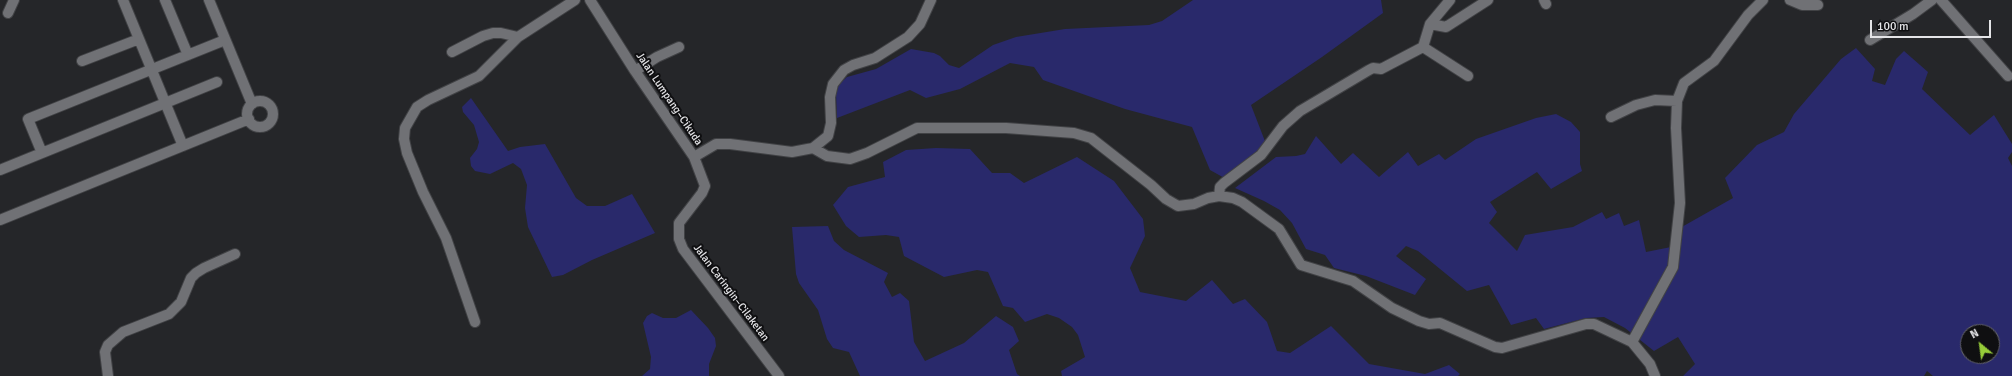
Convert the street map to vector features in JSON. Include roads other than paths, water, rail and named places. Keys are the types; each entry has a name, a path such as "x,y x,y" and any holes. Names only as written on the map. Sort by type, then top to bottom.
{"street":[{"path":"8,13 14,0"},
{"path":"123,0 183,146"},
{"path":"166,0 188,55"},
{"path":"209,0 252,104"},
{"path":"476,322 446,238 423,192 407,153 404,139 405,128 417,107 428,100 479,76 518,37 575,0"},
{"name":"Jalan Lumpang–Cikuda","path":"590,0 635,71 694,157 716,144 730,144 792,152 813,148 828,136 831,123 830,97 833,84 844,70 853,65 875,58 908,37 920,24 932,0"},
{"path":"1219,196 1220,187 1261,155 1283,126 1300,111 1373,68 1382,69 1423,47 1430,24 1450,0"},
{"path":"1430,24 1446,27 1488,0"},
{"path":"1632,342 1673,267 1680,203 1676,128 1677,101 1684,83 1714,61 1748,15 1763,0"},
{"path":"1790,0 1802,5 1818,5"},
{"path":"1870,40 1913,14 1932,0"},
{"path":"1941,0 2008,76"},
{"path":"452,52 483,36 494,33 518,37"},
{"path":"82,61 139,38"},
{"path":"42,153 28,119 225,40"},
{"path":"1423,47 1468,76"},
{"path":"635,71 657,57 679,48"},
{"path":"0,170 217,82"},
{"path":"1611,117 1636,105 1655,100 1677,101"},
{"path":"260,101 271,106 273,115 269,122 262,126 254,125 249,119 248,111 252,104 260,101"},
{"path":"0,220 249,119"},
{"path":"813,148 827,156 850,159 866,153 917,128 1006,128 1074,133 1091,138 1151,185 1166,199 1178,206 1184,207 1208,198 1219,196 1233,198 1242,202 1279,229 1301,265 1347,278 1392,308 1419,321 1429,324 1440,323 1463,332 1488,346 1502,348 1586,324 1601,326 1632,342 1650,364 1655,376"},
{"name":"Jalan Caringin–Cilaketan","path":"694,157 705,186 702,193 679,223 679,239 683,249 778,376"},
{"path":"108,376 105,352 108,344 124,332 169,314 181,302 191,278 196,273 235,254"}]}
